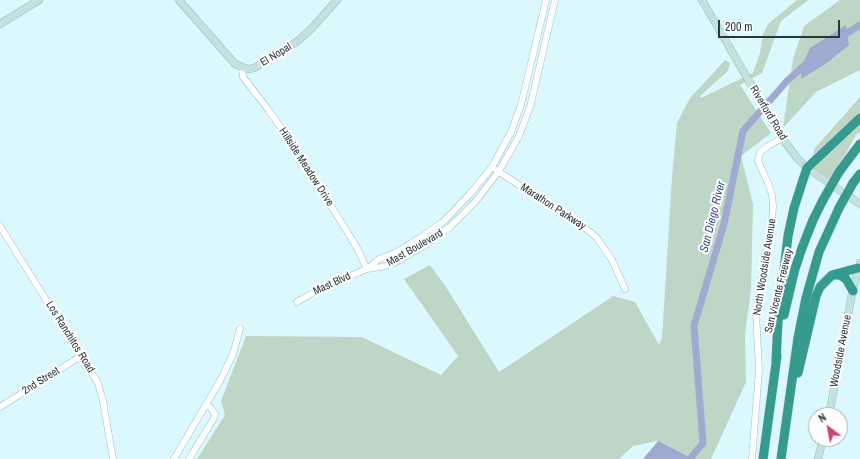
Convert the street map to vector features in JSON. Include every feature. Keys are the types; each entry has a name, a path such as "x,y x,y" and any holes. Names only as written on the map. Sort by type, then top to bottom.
{"highway":[{"path":"776,361 778,322 788,236 794,208 807,168 860,118"},
{"name":"San Vicente Freeway","path":"763,459 776,361 795,269 813,220 823,200 839,172 860,144"},
{"path":"781,459 798,338 806,298 819,252 839,208 860,174"},
{"path":"788,413 802,360 816,296 820,287 832,275 859,266"},
{"path":"832,275 840,275 846,278 853,292"}],"main road":[{"path":"0,24 39,0"},
{"path":"179,0 235,64 242,67"},
{"name":"El Nopal","path":"242,67 249,69 254,68 279,54 299,40 337,0"},
{"name":"Riverford Road","path":"702,0 782,138 797,158 807,168 860,204"},
{"name":"Woodside Avenue","path":"831,407 859,266"},
{"path":"818,459 821,447"}],"street":[{"name":"Mast Boulevard","path":"367,268 379,259 395,253 444,221 469,195 492,167 511,132 521,105 546,0"},
{"name":"Mast Boulevard","path":"367,268 382,267 427,244 450,227 475,202 499,171 519,136 530,107 555,0"},
{"name":"Hillside Meadow Drive","path":"242,67 243,77 291,142 356,246 367,268"},
{"name":"North Woodside Avenue","path":"752,459 760,370 756,313 774,206 768,183 758,161 760,152 782,138"},
{"name":"Marathon Parkway","path":"492,167 583,226 597,238 612,260 625,289"},
{"name":"Los Ranchitos Road","path":"0,226 98,383 113,459"},
{"name":"Mast Blvd","path":"297,302 321,288 367,268"},
{"path":"174,459 222,379 233,354 240,329"},
{"name":"2nd Street","path":"0,407 81,356"},
{"path":"189,459 214,418 215,414 211,408 206,405"}],"green space":[{"path":"797,0 808,0 781,21 762,73 740,85 771,133 741,156 753,204 751,289 745,335 746,382 711,459 693,459 657,441 633,446 619,459 197,459 225,415 221,401 246,336 362,337 441,375 458,356 404,279 430,265 446,287 499,372 613,296 635,302 659,345 662,338 672,177 677,123 690,98 725,60 730,63 728,71 700,96 701,98 753,73 760,53 763,34 768,24"},
{"path":"840,0 860,0 860,70 816,92 783,128 793,59 804,26"},
{"path":"860,97 860,132 856,135 831,181 810,166 815,148"}],"water":[{"path":"846,25 849,45 828,62 801,79 801,68 810,48"},
{"path":"658,441 693,459 643,459"}],"waterway":[{"name":"San Diego River","path":"840,38 860,25"},
{"name":"San Diego River","path":"690,459 703,443 694,326 724,224 743,131 787,81 808,62"}]}
